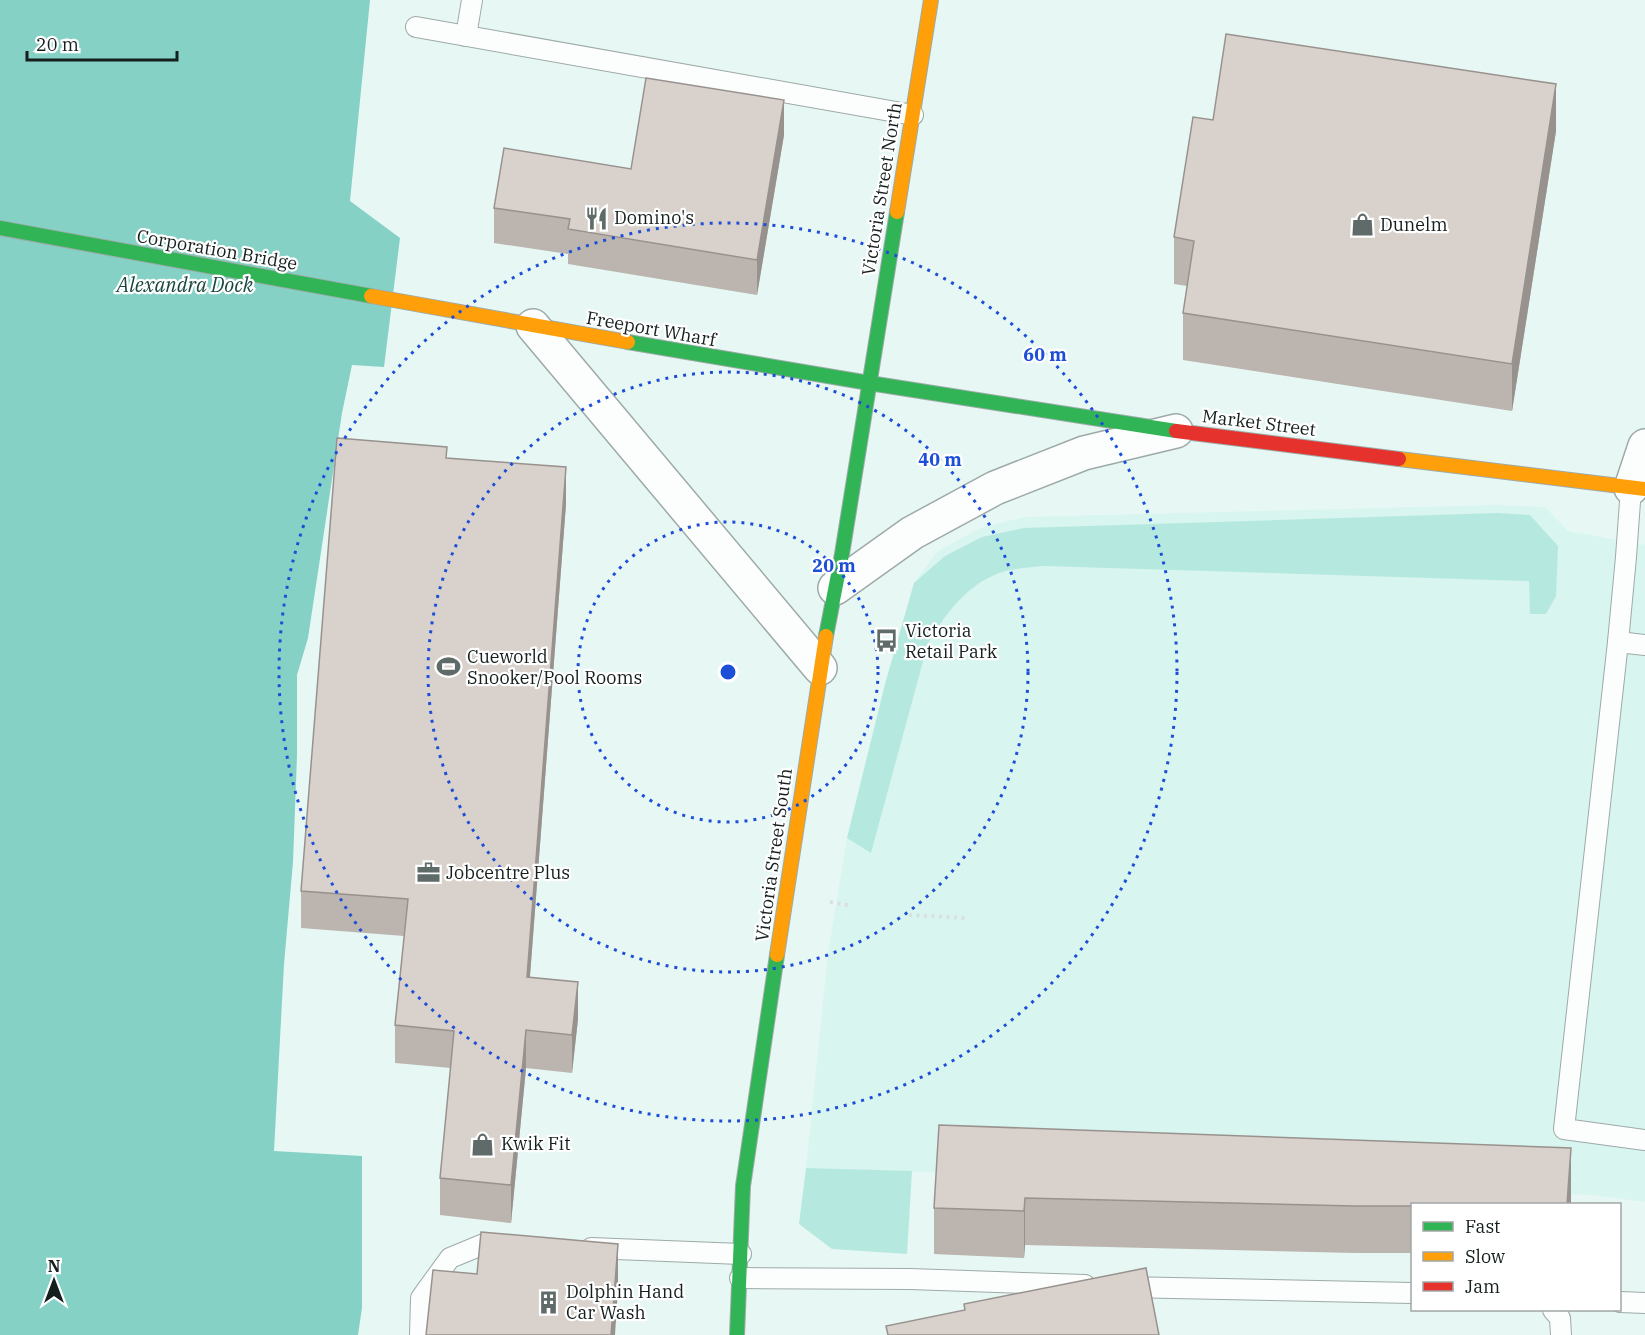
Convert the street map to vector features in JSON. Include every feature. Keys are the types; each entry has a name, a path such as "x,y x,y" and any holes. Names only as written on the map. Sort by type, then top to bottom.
{"main road":[{"name":"Victoria Street North","path":"869,383 931,0"},
{"name":"Corporation Bridge","path":"0,228 427,307"},
{"name":"Freeport Wharf","path":"427,307 869,383"},
{"name":"Market Street","path":"869,383 1176,431 1638,488"},
{"name":"Victoria Street South","path":"737,1335 743,1186 820,668 869,383"}],"street":[{"path":"534,326 820,668"},
{"path":"835,588 912,532 995,488 1084,453 1176,431"},
{"path":"1638,488 1645,446"}],"lane":[{"path":"465,36 472,0"},
{"path":"416,27 912,115"},
{"path":"1638,488 1626,557 1564,1129 1645,1140"},
{"path":"1617,642 1645,645"},
{"path":"420,1335 421,1298 450,1258 484,1244 519,1246"},
{"path":"578,1248 741,1254"},
{"path":"740,1278 910,1279 1411,1293"},
{"path":"1621,1302 1645,1304"},
{"path":"1554,1311 1560,1318 1561,1335"}],"path":[{"path":"909,915 966,918"}],"shaded area":[{"path":"1499,505 1545,507 1568,531 1645,545 1645,1202 1593,1195 806,1168 828,954 847,838 885,684 914,583 937,552 980,528 1025,517"},
{"path":"1497,513 1530,515 1558,546 1556,596 1546,614 1530,614 1529,581 1044,566 1011,570 981,582 951,609 928,643 871,853 847,838 885,684 914,583 945,556 982,537 1024,528"},
{"path":"806,1168 912,1171 907,1254 832,1249 799,1224"}],"water":[{"name":"Alexandra Dock","path":"0,0 370,0 350,201 400,238 384,367 352,365 342,413 308,638 297,675 293,862 284,964 274,1151 362,1156 362,1308 358,1335 0,1335"}],"building":[{"name":"Dunelm","path":"1226,34 1556,84 1512,364 1183,313 1194,241 1174,237 1193,117 1213,120"},
{"path":"646,78 784,100 757,260 568,229 570,219 494,208 504,148 631,169"},
{"path":"337,438 447,447 446,458 566,467 527,977 578,982 572,1035 526,1030 511,1185 440,1178 454,1031 395,1025 408,899 301,891"},
{"path":"939,1125 1571,1148 1567,1203 1411,1203 1411,1206 1355,1206 1025,1198 1024,1211 934,1208"},
{"path":"481,1232 618,1244 611,1335 426,1335 433,1270 477,1274"},
{"path":"1146,1268 1159,1335 888,1335 886,1326 965,1310 964,1304"}],"traffic: fast":[{"path":"826,636 842,554 897,212"},
{"path":"0,228 371,296"},
{"path":"628,342 869,383 1176,431"},
{"path":"737,1335 743,1186 777,955"}],"traffic: slow":[{"path":"897,212 931,0"},
{"path":"371,296 628,342"},
{"path":"1399,459 1645,489"},
{"path":"777,955 826,636"}],"traffic: jam":[{"path":"1176,431 1399,459"}],"place":[{"name":"Domino's","path":"596,218"},
{"name":"Dunelm","path":"1362,225"},
{"name":"Victoria Retail Park","path":"887,641"},
{"name":"Cueworld Snooker/Pool Rooms","path":"449,667"},
{"name":"Jobcentre Plus","path":"428,873"},
{"name":"Kwik Fit","path":"483,1144"},
{"name":"Dolphin Hand Car Wash","path":"548,1302"}]}
